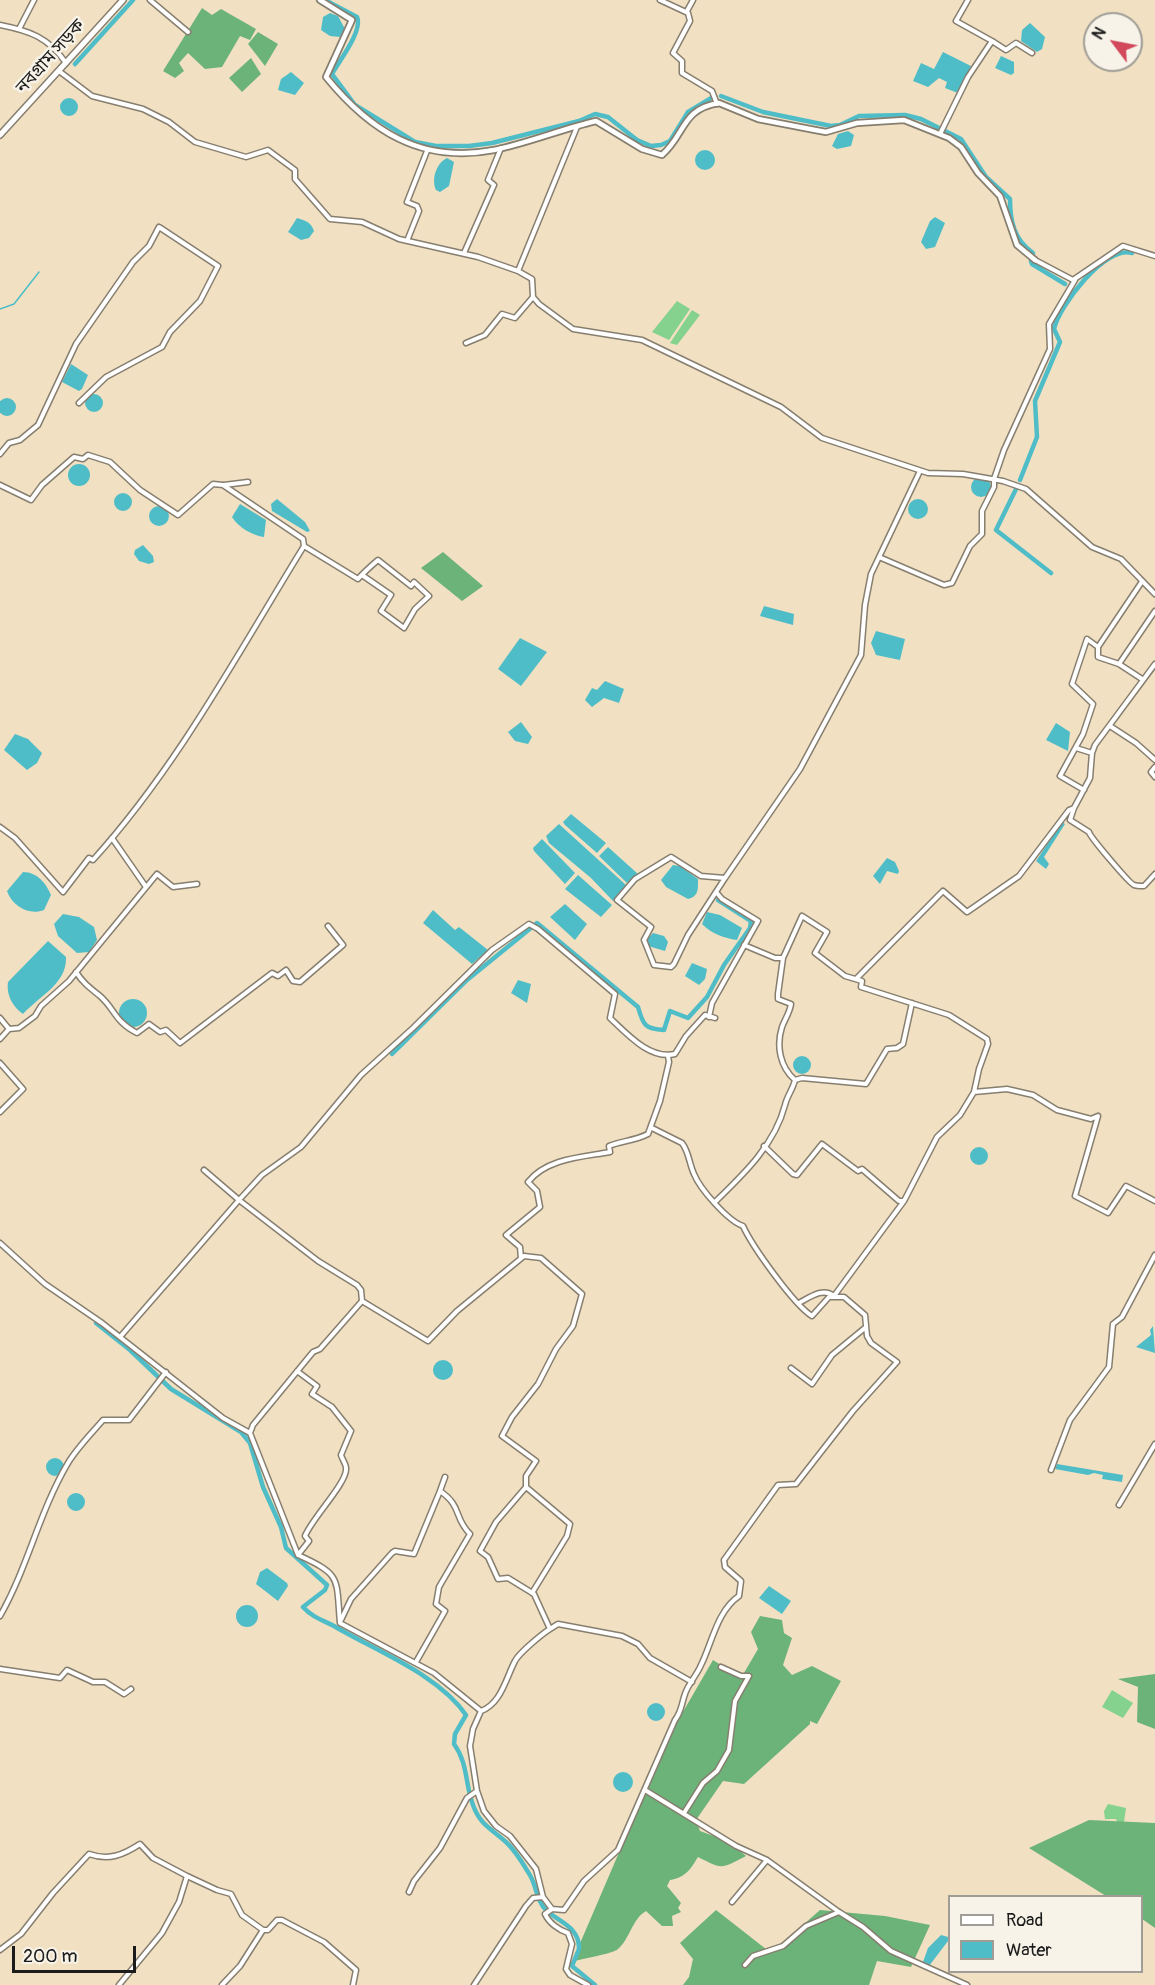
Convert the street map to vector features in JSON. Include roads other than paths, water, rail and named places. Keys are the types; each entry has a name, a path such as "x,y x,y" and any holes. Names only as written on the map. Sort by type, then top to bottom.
{"main road":[{"name":"নবগ্রাম সড়ক","path":"0,135 123,0"}],"street":[{"path":"19,29 34,0"},
{"path":"150,0 188,32"},
{"path":"320,0 352,20 326,76 343,98 368,120 408,145 427,151 472,153 601,123 642,149 662,155 674,142 692,113 717,104 730,106 758,119 826,132 857,123 904,120 940,134 961,147 978,173 1000,196 1010,232 1017,245 1035,260 1075,280"},
{"path":"660,0 687,11"},
{"path":"693,0 687,11 690,21 673,53 682,62 682,74 712,91 717,104"},
{"path":"968,0 956,21 1006,50 1016,43 1032,53"},
{"path":"0,25 32,33 55,46 66,63"},
{"path":"940,134 969,77 992,40"},
{"path":"59,71 92,96 142,109 169,122 195,142 246,157 267,150 295,170 295,179 330,219 362,222 407,241 464,253 518,271 532,279 533,297 546,310 578,332 617,334 642,340 781,407 822,438 920,471 994,479 1026,489 1092,547 1121,559 1142,583 1154,592"},
{"path":"518,271 577,127"},
{"path":"464,253 493,187 493,183 488,181 501,148"},
{"path":"407,241 419,210 417,206 407,202 427,151"},
{"path":"0,454 9,443 20,440 38,425 76,344 133,262 149,246 159,227 218,266 200,301 170,332 162,346 106,377 79,403"},
{"path":"879,557 944,585 952,583 970,546 982,534 982,511 994,487 994,479 1004,450 1050,349 1049,324 1075,280 1123,246 1155,256"},
{"path":"466,343 485,335 502,314 515,318 533,297"},
{"path":"0,486 31,500 42,485 74,457 83,459 88,455 110,462 140,490 178,514 213,484 248,482"},
{"path":"725,878 701,876 671,857 635,879 617,900 651,927 644,940 654,965 670,967 725,878 800,769 861,654 865,605 872,574 920,471"},
{"path":"0,826 15,838 63,892 89,858 93,860 112,838 182,746 304,546 303,539 223,485"},
{"path":"304,546 358,579 362,574 378,560 411,586 414,582 429,596 415,609 404,628 381,611 391,595 362,574"},
{"path":"1142,583 1098,647 1098,657 1119,664 1142,679"},
{"path":"1119,664 1155,611"},
{"path":"1084,790 1060,776 1076,748 1093,704 1072,684 1087,639 1098,647"},
{"path":"1155,664 1100,737 1092,753 1093,770 1070,820 1089,832 1090,838 1116,863 1124,878 1135,886 1144,886 1155,874"},
{"path":"1110,726 1136,743 1155,760"},
{"path":"1076,748 1092,753"},
{"path":"1155,767 1151,772 1155,777"},
{"path":"856,979 943,891 967,912 1019,876 1069,810 1074,808"},
{"path":"112,838 147,887"},
{"path":"0,1039 9,1029 19,1028 35,1016 41,1006 76,972 157,874 172,887 197,884"},
{"path":"120,1337 239,1200 262,1175 301,1147 361,1075 413,1028 492,950 529,924 538,929 615,994 610,1018 648,1051 668,1056 675,1054 699,1020 705,1016 712,1017 712,1003 758,921 722,899 716,892"},
{"path":"795,1080 786,1072 780,1054 780,1038 790,1004 778,999 783,958 802,916 827,932 815,952 845,976 862,981 861,987 949,1015 987,1039 988,1044 974,1092 960,1114 937,1137 904,1202 834,1296"},
{"path":"76,972 84,984 101,997 121,1023 137,1033 149,1024 160,1032 166,1030 180,1043 272,974 278,976 286,970 293,981 300,982 309,976 343,945 328,926"},
{"path":"744,945 775,958 783,958"},
{"path":"795,1080 802,1078 866,1084 874,1075 887,1049 897,1048 903,1044 912,1003"},
{"path":"0,1018 9,1029"},
{"path":"520,1259 519,1247 506,1235 540,1207 537,1191 528,1182 534,1175 562,1161 610,1152 609,1146 613,1144 632,1142 648,1134 652,1128 669,1062 668,1056"},
{"path":"0,1063 23,1089 0,1112"},
{"path":"716,1201 748,1171 780,1123 784,1105 795,1080"},
{"path":"974,1092 1007,1089 1033,1095 1057,1110 1091,1119 1098,1116 1075,1196 1108,1213 1126,1186 1155,1201"},
{"path":"588,1985 570,1975 566,1969 571,1940 568,1933 547,1920 545,1914 552,1909 564,1910 584,1881 618,1850 675,1720 681,1714 685,1694 721,1618 730,1602 739,1596 741,1581 725,1567 724,1560 778,1485 796,1484 853,1411 897,1362 871,1343 867,1336 865,1315 844,1296 834,1296 822,1302 812,1316 788,1291 743,1226 731,1221 716,1201 700,1187 682,1143 652,1128"},
{"path":"764,1146 787,1169 797,1175 822,1144 858,1171 862,1169 899,1201 904,1202"},
{"path":"204,1170 318,1261 357,1285 361,1290 362,1301 297,1371 253,1425 250,1432"},
{"path":"0,1243 45,1284 120,1337 164,1374 223,1418 250,1432 298,1555 327,1568 336,1579 340,1623"},
{"path":"1051,1470 1070,1420 1109,1367 1113,1324 1122,1317 1155,1255"},
{"path":"362,1301 428,1341 463,1306 524,1256 541,1258 582,1294 573,1326 556,1349 538,1384 512,1417 502,1436 536,1461 526,1476 526,1487 496,1522 480,1551 488,1557 498,1579 508,1578 532,1593 539,1601 550,1629"},
{"path":"799,1303 819,1292 830,1293 834,1296"},
{"path":"791,1368 812,1384 832,1355 867,1327"},
{"path":"297,1371 313,1380 317,1386 312,1394 332,1407 351,1431 341,1455 346,1466 344,1479 314,1517 305,1536 309,1542 298,1555"},
{"path":"0,1616 17,1586 44,1511 68,1462 103,1420 129,1420 164,1374"},
{"path":"1119,1505 1155,1444"},
{"path":"340,1623 351,1599 392,1553 395,1551 414,1554 445,1477"},
{"path":"526,1487 570,1524 567,1536 532,1593"},
{"path":"416,1662 445,1611 436,1604 439,1587 470,1534 460,1524 459,1510 453,1499 440,1491"},
{"path":"340,1623 416,1662 443,1680 481,1711"},
{"path":"552,1909 543,1897 536,1869 510,1836 486,1815 476,1791 470,1741 481,1711 489,1708 495,1701 516,1659 558,1624 622,1636 638,1644 650,1658 692,1682"},
{"path":"684,1814 704,1783 717,1771 729,1750 735,1701 749,1676 741,1676 721,1667"},
{"path":"0,1669 60,1678 66,1670 93,1682 105,1682 124,1694 131,1689"},
{"path":"645,1790 736,1846 767,1860 838,1912 863,1927 891,1951 967,1985"},
{"path":"409,1892 414,1881 440,1848 467,1798 476,1791"},
{"path":"0,1950 21,1934 53,1893 89,1854 102,1858 122,1855 140,1844 153,1858 217,1890 231,1894 242,1915 262,1930 268,1930 277,1920 282,1920 324,1942 356,1970 353,1985"},
{"path":"732,1902 767,1860"},
{"path":"119,1985 162,1934 179,1902 187,1876"},
{"path":"474,1985 533,1898 543,1897"},
{"path":"745,1965 753,1956 783,1946 806,1926 838,1912"},
{"path":"222,1985 240,1966 262,1930"}],"water":[{"path":"330,13 338,16 345,29 340,37 330,36 321,30 323,17"},
{"path":"1030,23 1045,37 1042,49 1037,52 1021,41 1022,30"},
{"path":"943,52 971,66 958,93 945,88 947,82 939,78 928,87 913,81 921,63 934,69"},
{"path":"1001,56 1014,62 1014,73 1011,75 995,68"},
{"path":"291,72 304,83 295,95 278,90 281,79"},
{"path":"69,98 75,101 78,107 75,113 69,116 63,113 60,107 63,101"},
{"path":"848,131 854,135 851,146 837,149 832,146 838,134"},
{"path":"705,150 712,153 715,160 712,167 705,170 698,167 695,160 698,153"},
{"path":"447,158 454,162 449,186 440,192 436,190 434,177 437,168"},
{"path":"935,217 945,223 935,247 926,249 921,242 930,221"},
{"path":"297,218 308,222 313,228 314,231 309,238 301,240 288,232"},
{"path":"71,364 88,375 79,391 62,382"},
{"path":"90,394 98,394 103,399 101,410 90,412 85,407 85,399"},
{"path":"4,399 10,399 15,404 15,410 10,415 4,415 -1,410 -1,404"},
{"path":"79,464 87,467 90,475 87,483 79,486 71,483 68,475 71,467"},
{"path":"981,477 988,480 991,487 988,494 981,497 974,494 971,487 974,480"},
{"path":"119,493 127,493 132,498 130,509 119,511 114,506 114,498"},
{"path":"277,499 305,522 310,531 307,532 272,511 271,504"},
{"path":"914,499 922,499 928,505 928,513 922,519 914,519 908,513 908,505"},
{"path":"240,504 266,520 264,537 246,530 232,517"},
{"path":"159,506 166,509 169,516 166,523 159,526 152,523 149,516 152,509"},
{"path":"143,545 153,556 154,562 149,564 139,561 134,554 135,550"},
{"path":"764,606 794,614 793,625 760,616"},
{"path":"876,631 905,639 900,660 876,655 871,643"},
{"path":"520,638 547,652 521,686 498,669"},
{"path":"605,681 624,689 619,703 604,698 592,707 585,700 592,688 597,690"},
{"path":"521,722 532,737 528,744 515,741 508,732"},
{"path":"1056,723 1070,732 1068,751 1046,740"},
{"path":"15,734 28,739 42,753 37,763 27,770 4,750"},
{"path":"571,814 606,843 597,853 563,822"},
{"path":"1062,822 1065,824 1044,857 1049,864 1046,869 1036,861"},
{"path":"559,824 626,885 613,901 591,878 549,843 546,836"},
{"path":"542,839 575,873 565,884 534,851 533,848"},
{"path":"608,847 638,874 627,883 599,856"},
{"path":"887,858 895,862 899,871 898,874 887,871 880,884 873,876"},
{"path":"673,865 680,866 698,879 697,892 692,898 688,899 666,887 661,880"},
{"path":"23,872 37,876 49,891 51,895 44,910 27,911 9,896 7,891"},
{"path":"578,875 612,905 601,917 565,889"},
{"path":"565,904 587,924 575,940 550,917"},
{"path":"433,910 455,930 459,927 488,950 472,964 423,923"},
{"path":"707,912 720,915 742,928 737,940 718,935 702,924"},
{"path":"63,914 79,917 94,927 97,940 89,952 77,953 58,936 54,924"},
{"path":"653,933 664,936 668,942 665,951 648,946 647,939"},
{"path":"48,941 66,957 62,975 51,989 23,1014 11,1000 8,982"},
{"path":"692,963 707,969 705,979 699,985 685,976"},
{"path":"518,980 531,984 527,1003 511,993"},
{"path":"133,999 143,1003 147,1013 143,1023 133,1027 123,1023 119,1013 123,1003"},
{"path":"802,1056 808,1059 811,1065 808,1071 802,1074 796,1071 793,1065 796,1059"},
{"path":"979,1147 985,1150 988,1156 985,1162 979,1165 973,1162 970,1156 973,1150"},
{"path":"1153,1326 1155,1353 1136,1347 1151,1335 1150,1330"},
{"path":"443,1360 450,1363 453,1370 450,1377 443,1380 436,1377 433,1370 436,1363"},
{"path":"55,1458 61,1461 64,1467 61,1473 55,1476 49,1473 46,1467 49,1461"},
{"path":"1057,1464 1123,1475 1122,1482 1102,1479 1103,1475 1094,1473 1088,1475 1055,1469"},
{"path":"76,1493 82,1496 85,1502 82,1508 76,1511 70,1508 67,1502 70,1496"},
{"path":"267,1568 288,1586 278,1601 256,1584 260,1572"},
{"path":"769,1586 791,1601 782,1614 759,1598"},
{"path":"247,1605 255,1608 258,1616 255,1624 247,1627 239,1624 236,1616 239,1608"},
{"path":"656,1703 662,1706 665,1712 662,1718 656,1721 650,1718 647,1712 650,1706"},
{"path":"623,1772 630,1775 633,1782 630,1789 623,1792 616,1789 613,1782 616,1775"},
{"path":"941,1935 948,1937 948,1941 929,1966 923,1962 928,1948"}],"waterway":[{"path":"75,64 133,0"},
{"path":"325,0 357,17 358,23 354,38 332,74 355,105 415,142 436,146 492,143 579,121 595,114 608,117 637,140 651,146 661,145 670,141 688,112 713,97"},
{"path":"721,96 763,112 831,126 840,125 859,116 905,115 921,119 961,139 986,177 1010,199 1014,229 1021,242 1033,253 1032,264 1065,284"},
{"path":"1020,480 1037,437 1035,401 1060,342 1054,329 1064,306 1097,267 1121,253 1132,253"},
{"path":"0,309 14,304 39,272"},
{"path":"1017,487 996,530 1051,573"},
{"path":"392,1054 467,980 537,923 638,1007 646,1025 653,1029 664,1030 670,1011 688,1018 707,997 724,965 750,928 751,921 718,900"},
{"path":"96,1323 130,1350 171,1389 241,1432 250,1443 263,1487 281,1527 286,1548 327,1585 325,1590 303,1607 317,1618 423,1675 454,1700 466,1715 455,1734 454,1744 462,1759 470,1797 476,1812 483,1822 518,1856 531,1877 539,1900 545,1909 572,1929 579,1949 572,1966 595,1985"}]}
